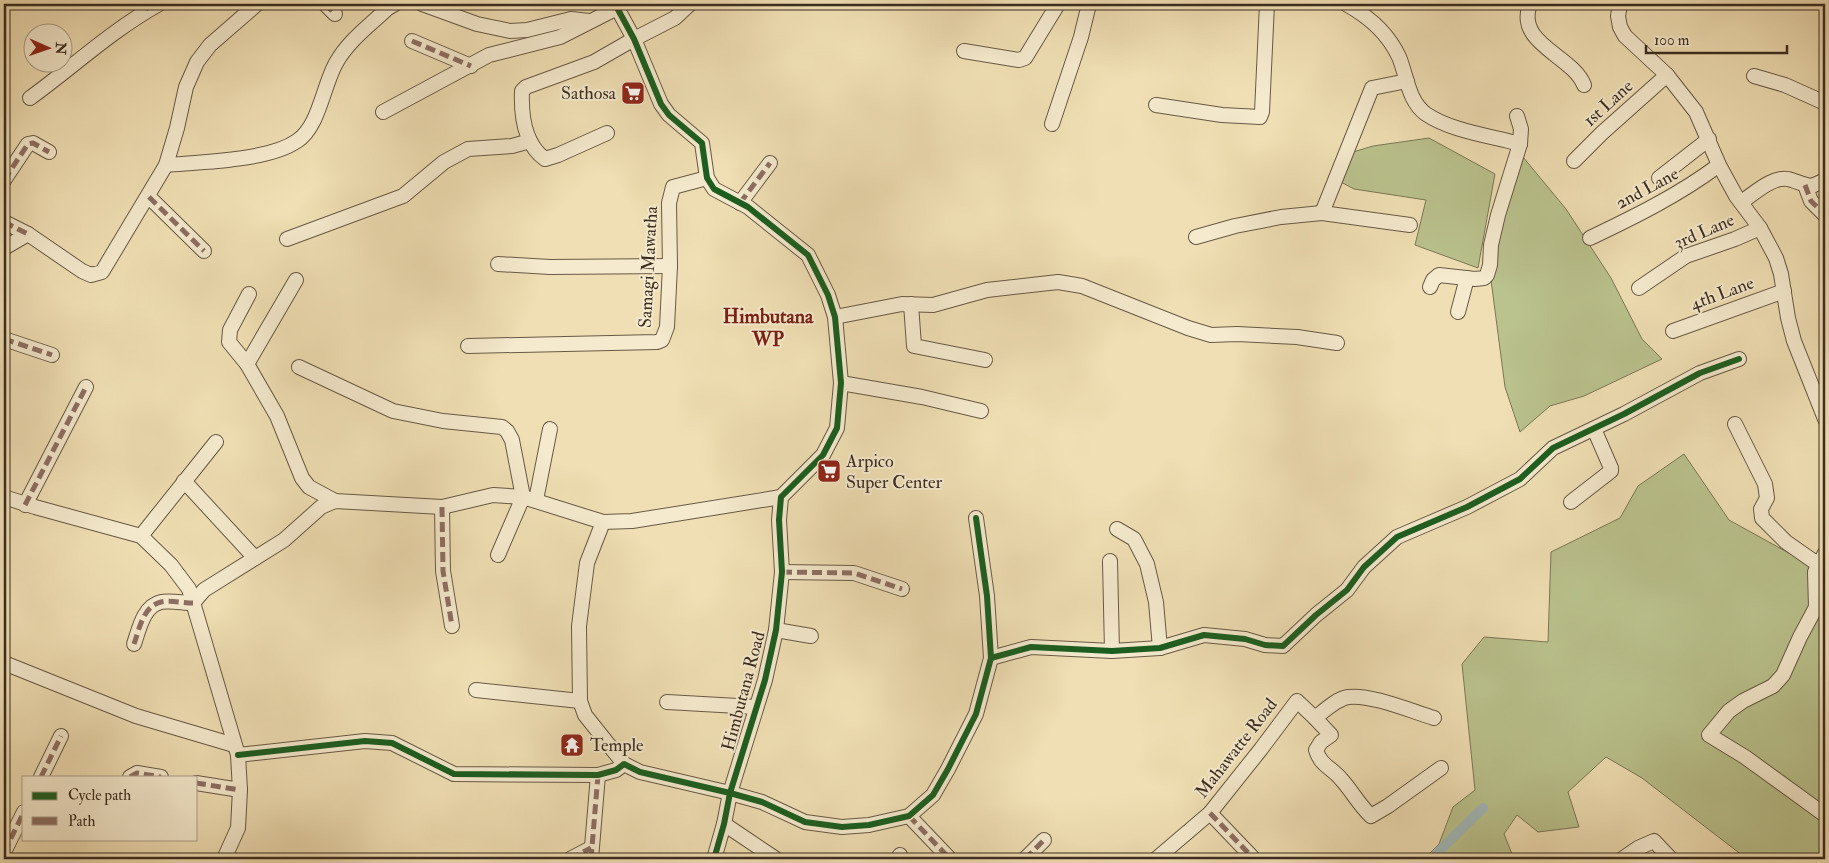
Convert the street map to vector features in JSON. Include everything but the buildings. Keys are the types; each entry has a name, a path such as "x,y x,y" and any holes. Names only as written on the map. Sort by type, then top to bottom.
{"street":[{"path":"4,222 28,234 82,271 90,275 102,272 166,166 186,87 197,62 210,45 257,4"},
{"path":"166,166 241,159 282,149 298,141 309,130 335,64 347,46 388,8 395,4"},
{"path":"422,4 477,24 510,31 527,30 571,19 590,21"},
{"path":"606,133 545,159 538,153 530,141 521,115 522,91 526,87 594,62 634,38 675,18 690,4"},
{"path":"964,51 1019,60 1025,58 1058,4"},
{"path":"1052,124 1082,37 1089,4"},
{"path":"1156,105 1222,115 1260,117 1262,112 1267,4"},
{"path":"1346,4 1360,12 1386,35 1398,55 1413,100 1425,113 1445,124 1520,144"},
{"path":"1530,4 1528,25 1538,41 1575,70 1584,85"},
{"path":"1620,4 1618,23 1626,36 1667,75 1696,112 1719,166 1741,202 1760,228 1776,258 1794,341 1825,419"},
{"path":"30,98 87,52 150,6"},
{"path":"193,603 204,590 284,540 320,507 335,501 442,506 493,495 529,499 603,522 632,521 781,497 823,455 836,428 841,383 835,317 828,295 808,255 740,203 714,190 707,178 702,143 669,115 661,104 634,38 616,6 560,37 489,54 471,66 384,112"},
{"path":"412,41 471,66"},
{"name":"1st Lane","path":"1574,161 1602,133 1667,75"},
{"path":"1754,76 1785,85 1825,104"},
{"path":"1322,213 1372,88 1407,81"},
{"path":"1430,286 1439,275 1484,278 1487,275 1490,265 1490,245 1520,144 1521,129 1517,116"},
{"path":"1659,178 1709,139"},
{"path":"287,239 403,196 444,162 468,149 512,146 530,141"},
{"path":"4,180 28,144 34,143 49,152"},
{"path":"740,203 770,163"},
{"name":"2nd Lane","path":"1590,238 1674,195 1719,166"},
{"name":"Samagi Mawatha","path":"468,346 658,342 662,340 668,327 670,266 669,204 673,187 707,178"},
{"path":"1741,202 1770,183 1782,179 1812,186 1825,180"},
{"path":"1805,185 1811,201 1825,215"},
{"path":"149,197 204,251"},
{"path":"1196,236 1282,217 1322,213 1410,225"},
{"name":"3rd Lane","path":"1640,288 1686,256 1760,228"},
{"path":"4,248 28,234"},
{"path":"498,264 550,268 670,266"},
{"path":"1458,312 1467,278"},
{"path":"247,364 296,280"},
{"path":"835,317 902,304 933,304 987,290 1058,282 1082,286 1188,328 1211,335 1237,334 1297,337 1337,343"},
{"name":"4th Lane","path":"1673,331 1784,291"},
{"path":"248,294 230,330 229,342 247,364 277,416 302,478 309,486 335,501"},
{"path":"911,304 914,346 985,360"},
{"path":"4,339 52,355"},
{"path":"991,658 1031,647 1112,651 1160,648 1204,635 1245,639 1283,646 1316,615 1347,590 1364,567 1397,537 1468,507 1520,479 1553,448 1700,373 1739,359"},
{"path":"299,367 393,411 443,421 502,427 508,431 512,440 529,499"},
{"path":"841,383 922,397 980,411"},
{"path":"25,505 86,387"},
{"path":"1735,424 1765,484 1767,498 1761,509 1762,518 1786,542 1822,559 1815,572 1816,607 1783,675 1773,686 1742,701 1729,711 1709,735 1745,757 1825,815"},
{"path":"1571,502 1611,471 1594,428"},
{"path":"498,555 529,499 550,429"},
{"path":"141,536 216,442"},
{"path":"184,481 255,558"},
{"path":"4,497 25,505 141,536 171,565 189,589 236,750 240,790 238,828 224,859"},
{"name":"Himbutana Road","path":"714,859 724,824 730,792 765,680 776,630 782,572 779,520 781,497"},
{"path":"442,506 443,571 452,626"},
{"path":"603,522 587,563 578,626 580,701 585,714 624,764 640,772 730,792 762,802 805,822 833,826 869,825 909,816 933,795 976,714 991,658 987,596 976,518"},
{"path":"1117,529 1134,539 1147,564 1156,602 1160,648"},
{"path":"1110,561 1112,651"},
{"path":"782,572 854,573 902,589"},
{"path":"134,644 145,613 152,606 160,602 193,603"},
{"path":"776,630 811,636"},
{"path":"4,663 136,716 236,750 365,741 392,743 454,774 598,774 616,770 624,764"},
{"path":"476,690 580,701"},
{"path":"1434,718 1368,698 1346,697 1315,718 1331,735 1321,742 1316,750 1324,765 1340,777 1362,808 1371,816 1441,768"},
{"name":"Mahawatte Road","path":"1156,859 1210,813 1262,749 1297,701 1315,718"},
{"path":"667,702 756,707"},
{"path":"42,776 62,736"},
{"path":"132,776 137,773 155,776"},
{"path":"570,859 591,854 598,774"},
{"path":"198,783 240,790"},
{"path":"1210,813 1254,859"},
{"path":"4,852 22,816"},
{"path":"909,816 950,859"},
{"path":"724,824 776,859"},
{"path":"1025,859 1044,840"},
{"path":"1622,859 1638,848 1654,841 1671,859"}],"green space":[{"path":"1429,138 1495,174 1478,268 1415,245 1426,200 1354,189 1339,181 1353,152 1373,146"},
{"path":"1518,151 1566,209 1611,278 1642,339 1662,359 1584,396 1550,406 1520,432 1505,387 1491,280 1496,215"},
{"path":"1684,454 1729,520 1825,573 1825,859 1747,859 1642,778 1606,757 1568,792 1579,827 1538,832 1517,815 1504,834 1514,859 1424,859 1439,844 1453,807 1475,790 1462,664 1484,637 1548,642 1551,552 1620,518 1638,486"}],"waterway":[{"path":"1431,859 1483,808"}],"marked path":[{"path":"142,4 149,9"},
{"path":"325,4 335,14"},
{"path":"412,41 471,66"},
{"path":"4,180 28,144 33,143 49,152"},
{"path":"740,203 770,163"},
{"path":"1805,185 1811,201 1825,215"},
{"path":"149,197 204,251"},
{"path":"4,222 28,234"},
{"path":"4,339 52,355"},
{"path":"25,505 86,387"},
{"path":"442,507 443,571 452,626"},
{"path":"782,572 854,573 902,589"},
{"path":"134,644 146,613 155,604 168,601 193,603"},
{"path":"41,776 61,736"},
{"path":"132,776 137,773 155,776"},
{"path":"591,859 598,775"},
{"path":"198,783 240,790"},
{"path":"1210,813 1254,859"},
{"path":"4,852 22,816"},
{"path":"909,816 950,859"},
{"path":"1025,859 1044,840"},
{"path":"570,859 591,848"}],"cycle path":[{"path":"615,4 634,39 661,104 669,115 702,143 707,178 714,189 748,207 808,255 828,295 835,317 841,383 837,428 823,455 781,497 779,520 782,572 776,630 765,680 730,793 714,859"},
{"path":"991,658 1031,647 1112,651 1160,648 1204,635 1245,639 1265,645 1283,646 1316,615 1347,590 1364,567 1397,537 1467,507 1520,479 1553,448 1624,414 1700,373 1739,359"},
{"path":"238,755 365,741 392,743 454,774 598,775 616,770 624,764 640,772 762,802 805,822 842,827 869,825 909,816 933,795 948,769 976,714 991,658 987,596 976,518"}],"place":[{"name":"Sathosa","path":"633,93"},
{"name":"Arpico Super Center","path":"829,471"},
{"name":"Temple","path":"572,745"}],"district":[{"name":"Himbutana WP","path":"768,328"}]}
